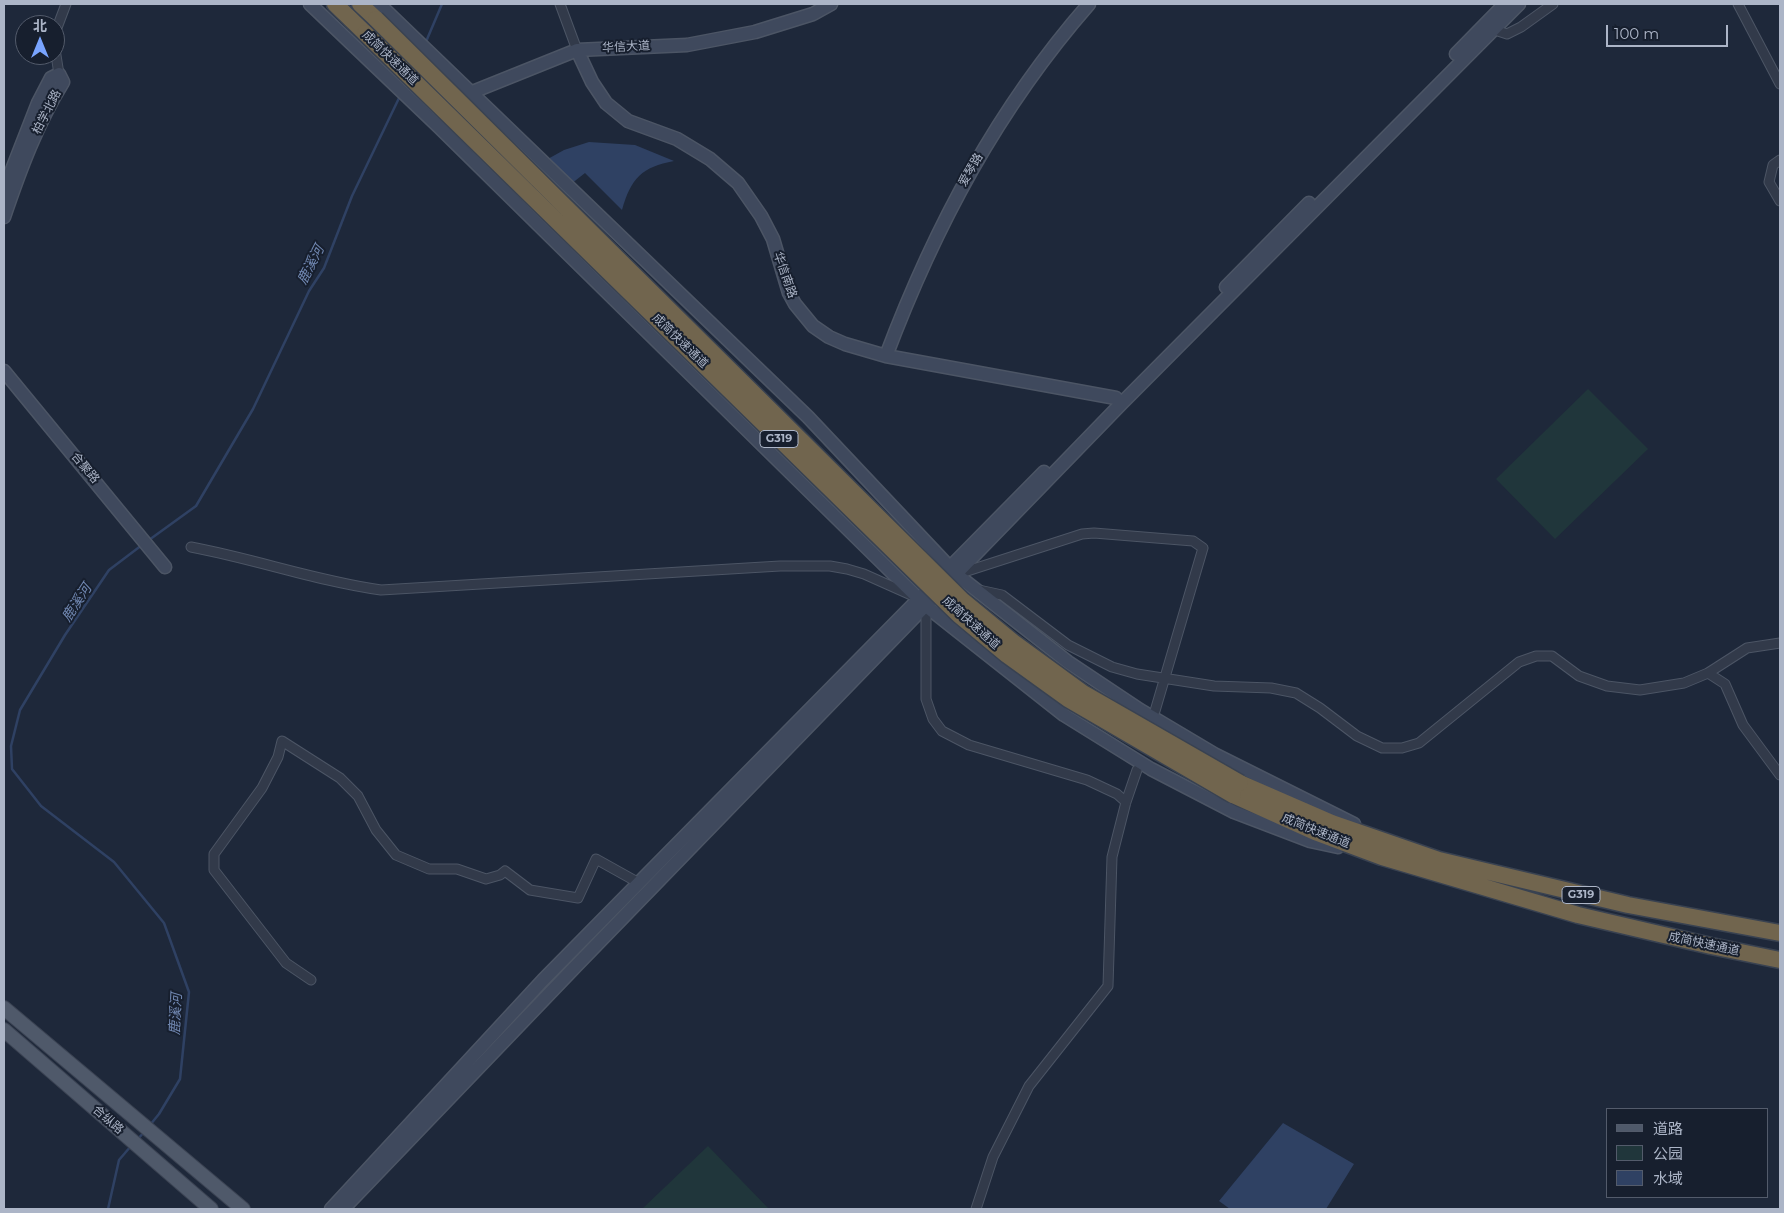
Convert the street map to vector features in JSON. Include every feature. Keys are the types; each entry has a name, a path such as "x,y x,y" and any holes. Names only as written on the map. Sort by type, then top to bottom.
{"highway":[{"name":"成简快速通道","path":"335,4 959,615 1007,655 1068,700 1315,832 1382,857 1533,884 1725,925 1780,933"},
{"name":"成简快速通道","path":"360,4 377,11 962,600 1013,642 1083,693 1236,789 1408,850 1436,866 1578,915 1780,960"}],"main road":[{"name":"合纵路","path":"4,1008 243,1209"},
{"name":"合纵路","path":"4,1030 211,1209"}],"street":[{"path":"310,4 386,75 922,602 1064,715 1151,770 1242,815 1310,840 1382,857"},
{"path":"560,4 578,50"},
{"name":"华信大道","path":"429,118 470,92 578,50 687,45 755,32 813,14 831,4"},
{"name":"爱琴路","path":"886,356 959,190 1023,88 1057,40 1089,4"},
{"path":"331,1209 543,980 953,571 1505,4"},
{"path":"1119,401 1519,4"},
{"path":"1492,29 1507,34 1521,27 1553,4"},
{"path":"1738,4 1780,84"},
{"path":"377,11 407,32 808,417 953,571 976,590 1068,662 1140,710 1214,754 1408,850"},
{"name":"华信南路","path":"578,50 592,82 606,103 628,121 677,139 710,159 738,183 761,216 773,239 789,293 813,326 845,344 886,356 1119,401"},
{"path":"58,65 59,74"},
{"name":"柏学北路","path":"4,190 38,103 51,78 59,74 63,82 51,101 26,154 4,217"},
{"path":"1780,160 1772,164 1769,182 1780,200"},
{"name":"合聚路","path":"4,371 117,506 165,567"},
{"path":"953,571 1094,532 1192,541 1201,545 1203,548 1155,711"},
{"path":"191,547 238,556 350,586 380,590 771,566 830,566 864,574 922,602"},
{"path":"976,590 1002,595 1068,645 1093,659 1137,674 1214,686 1271,688 1296,693 1320,708 1357,736 1382,748 1402,748 1419,743 1519,662 1536,656 1552,656 1579,676 1607,686 1640,690 1684,683 1708,673 1747,648 1780,643"},
{"path":"922,602 926,699 933,719 942,731 969,745 1087,780 1117,794 1126,802"},
{"path":"343,1209 922,602"},
{"path":"1708,673 1725,684 1743,725 1780,775"},
{"path":"311,980 286,963 214,870 214,854 262,788 278,756 282,741 340,778 358,796 376,830 396,855 429,869 457,869 486,879 500,875 505,871 530,890 578,898 596,859 639,883"},
{"path":"976,1209 993,1157 1028,1086 1108,986 1112,857 1126,802 1137,770"}],"green space":[{"path":"1588,389 1648,449 1555,539 1496,479"},
{"path":"708,1146 769,1209 642,1209"}],"water":[{"path":"589,142 635,145 674,161 654,167 639,176 629,190 622,210 585,173 571,184 546,160 564,150"},
{"path":"1283,1123 1354,1164 1326,1209 1230,1209 1219,1201"}],"waterway":[{"name":"鹿溪河","path":"425,44 442,4"},
{"name":"鹿溪河","path":"149,540 196,506 253,409 309,291 324,268 352,196 400,96"},
{"name":"鹿溪河","path":"142,545 109,570 65,635 20,710 11,746 12,769 41,806 114,862 164,923 189,992 180,1079 159,1114 150,1125"},
{"name":"鹿溪河","path":"137,1140 145,1131"},
{"name":"鹿溪河","path":"108,1209 119,1160 131,1146"}]}
